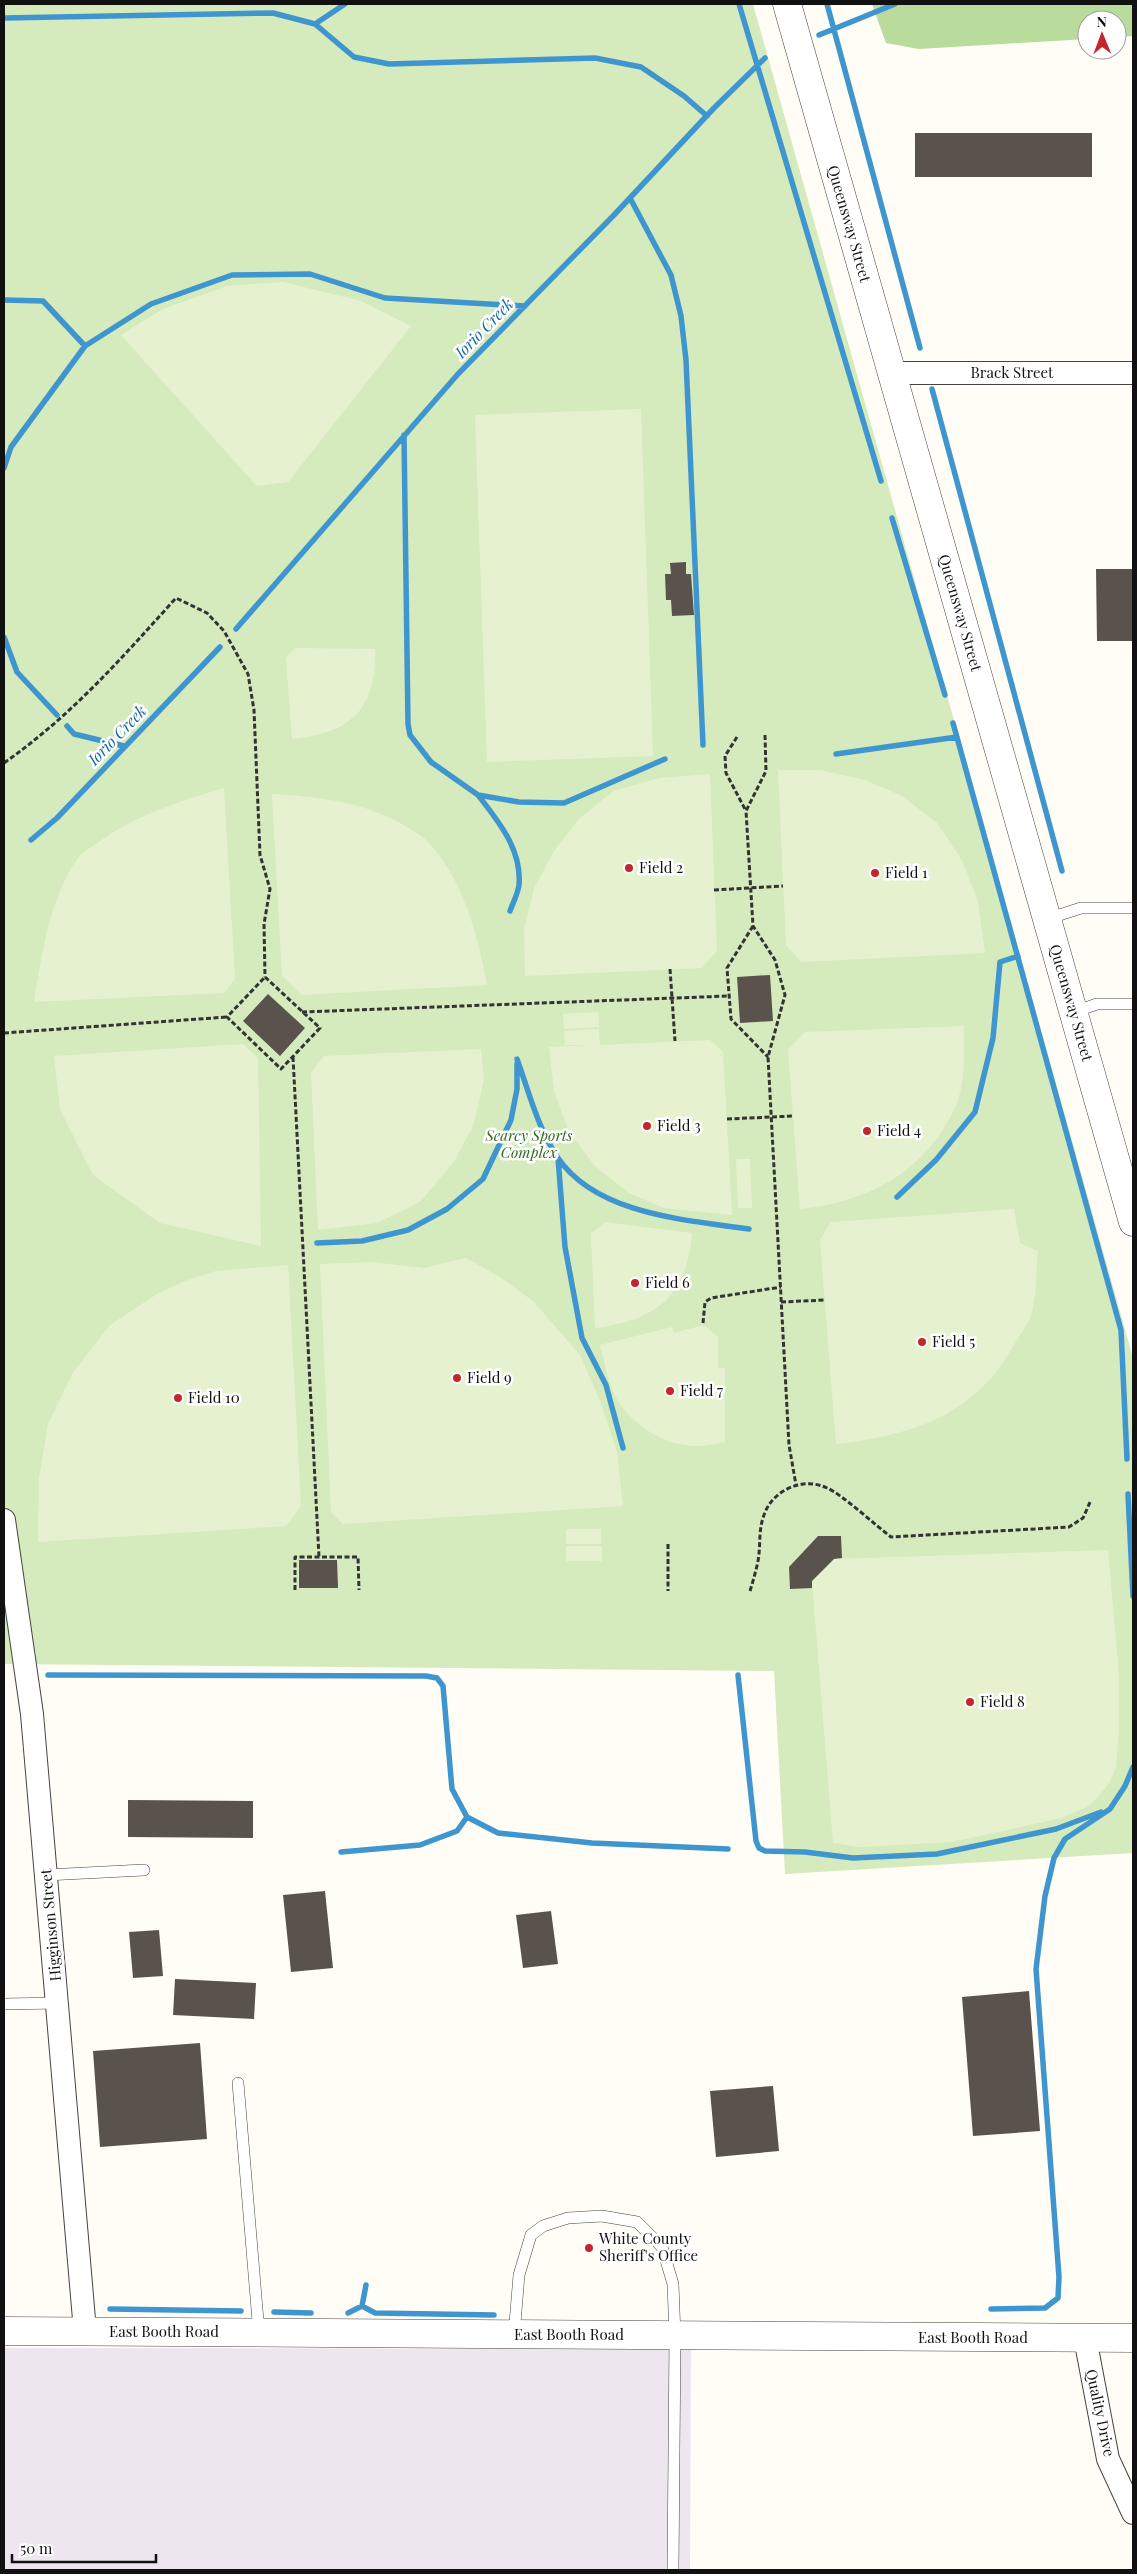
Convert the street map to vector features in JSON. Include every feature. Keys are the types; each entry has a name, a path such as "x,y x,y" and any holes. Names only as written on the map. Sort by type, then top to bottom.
{"street":[{"name":"Queensway Street","path":"787,4 1133,1222"},
{"name":"Brack Street","path":"892,373 1133,373"},
{"name":"Higginson Street","path":"4,1520 32,1714 85,2332"},
{"name":"East Booth Road","path":"4,2331 1133,2338"},
{"name":"Quality Drive","path":"1085,2338 1108,2459 1133,2513"}],"lane":[{"path":"1047,919 1081,908 1133,908"},
{"path":"1074,1012 1097,1004 1133,1004"},
{"path":"46,1875 144,1870"},
{"path":"4,2004 58,2002"},
{"path":"238,2083 259,2333"},
{"path":"514,2334 519,2275 532,2235 543,2226 568,2218 602,2216 637,2222 662,2247 673,2284 675,2336 673,2570"}],"path":[{"path":"4,763 65,717 101,681 176,598 207,613 233,645 248,674 254,710 261,861 270,897 264,918 265,977 227,1017 4,1033"},
{"path":"746,811 766,771 765,735"},
{"path":"737,737 725,756 726,773 746,811 753,926 775,960 785,995 768,1057 789,1445 796,1485"},
{"path":"714,890 783,886"},
{"path":"753,926 727,968 731,1019 768,1057"},
{"path":"670,969 674,1041"},
{"path":"227,1017 281,1069 293,1057 320,1028 265,977"},
{"path":"302,1012 730,996"},
{"path":"293,1057 319,1557"},
{"path":"727,1119 793,1116"},
{"path":"703,1323 705,1302 711,1298 780,1287"},
{"path":"781,1302 825,1300"},
{"path":"750,1591 759,1559 760,1527 764,1514 771,1501 782,1491 796,1485 814,1484 827,1488 890,1537 1069,1527 1083,1518 1091,1500"},
{"path":"668,1544 668,1591"},
{"path":"295,1590 294,1557 358,1557 359,1590"}],"shaded area":[{"path":"4,2348 691,2349 690,2570 4,2570"}],"green space":[{"name":"Searcy Sports Complex","path":"4,4 753,4 1133,1358 1133,1853 785,1874 774,1671 4,1664"},
{"path":"872,4 1133,4 1133,36 1127,36 1127,10 1077,10 1077,40 919,49 886,43"},
{"path":"283,282 361,301 411,326 288,482 257,486 121,335 163,309 227,286"},
{"path":"641,409 653,756 487,762 475,415"},
{"path":"295,648 375,649 371,688 365,703 356,715 330,731 292,739 286,658"},
{"name":"Field 1","path":"778,770 820,770 865,780 902,796 937,823 962,860 978,902 985,953 801,962 786,945"},
{"name":"Field 2","path":"710,774 717,951 702,968 525,976 524,930 534,888 556,848 579,819 613,791 660,778"},
{"path":"224,788 235,979 224,993 34,1002 53,909 68,874 80,856 111,834 142,817 157,810"},
{"path":"272,794 325,799 359,806 391,819 424,838 450,871 459,889 474,927 487,985 302,995 282,976"},
{"path":"598,1012 599,1027 564,1029 563,1014"},
{"name":"Field 4","path":"964,1026 964,1066 959,1096 944,1128 929,1148 912,1165 893,1179 872,1190 849,1199 800,1209 788,1050 805,1032"},
{"name":"Field 3","path":"599,1029 600,1045 710,1040 723,1052 732,1215 664,1208 629,1193 595,1166 569,1132 554,1091 549,1047 591,1045 565,1045 564,1031"},
{"path":"243,1044 258,1058 261,1246 160,1223 93,1175 60,1109 54,1056"},
{"path":"481,1049 484,1079 474,1124 455,1160 420,1202 377,1223 318,1230 311,1073 324,1056"},
{"path":"736,1159 750,1159 752,1208 738,1208"},
{"name":"Field 5","path":"1014,1209 1020,1243 1038,1251 1035,1292 1033,1308 1028,1323 998,1369 980,1389 960,1405 939,1418 891,1435 836,1444 820,1240 831,1222"},
{"name":"Field 6","path":"605,1222 692,1233 689,1255 683,1274 675,1289 664,1302 635,1319 595,1328 591,1234"},
{"name":"Field 9","path":"466,1258 500,1277 533,1301 580,1355 600,1401 617,1452 623,1506 343,1524 331,1512 320,1264 372,1262 424,1268"},
{"name":"Field 10","path":"288,1265 301,1506 286,1526 38,1542 39,1478 48,1424 74,1371 110,1325 157,1294 185,1281 216,1271"},
{"name":"Field 7","path":"704,1325 718,1337 718,1368 725,1368 725,1442 705,1446 687,1446 666,1440 646,1429 637,1423 622,1407 608,1377 600,1345 672,1327 674,1333"},
{"path":"566,1529 601,1529 601,1544 566,1544"},
{"path":"566,1546 602,1546 602,1561 566,1561"},
{"name":"Field 8","path":"1108,1550 1119,1675 1119,1729 1116,1767 1109,1783 1098,1797 1087,1807 1061,1818 952,1842 860,1847 833,1843 812,1581 834,1559"}],"building":[{"path":"915,133 1092,133 1092,177 915,177"},
{"path":"686,562 686,574 691,574 694,615 672,616 671,600 666,600 665,574 671,574 670,563"},
{"path":"1096,569 1133,569 1133,641 1097,641"},
{"path":"770,975 773,1021 740,1023 737,977"},
{"path":"268,994 305,1028 280,1056 243,1021"},
{"path":"818,1536 841,1536 842,1558 834,1559 812,1581 812,1588 790,1589 789,1567"},
{"path":"299,1560 337,1560 338,1588 299,1588"},
{"path":"128,1800 253,1801 253,1838 128,1837"},
{"path":"325,1891 333,1968 291,1972 283,1895"},
{"path":"551,1911 558,1964 523,1968 516,1915"},
{"path":"159,1930 163,1976 133,1978 129,1932"},
{"path":"175,1979 256,1983 254,2019 173,2015"},
{"path":"1029,1991 1040,2131 973,2136 962,1997"},
{"path":"200,2043 207,2139 100,2147 93,2051"},
{"path":"773,2086 779,2151 716,2157 710,2091"}],"waterway":[{"path":"315,24 345,4"},
{"path":"739,4 881,481"},
{"path":"827,4 920,348"},
{"name":"Iorio Creek","path":"819,35 895,4"},
{"path":"4,18 273,13 315,24 354,57 389,64 595,58 641,67 684,96 707,116"},
{"name":"Iorio Creek","path":"236,629 458,374 614,215 714,108 765,58"},
{"path":"630,198 671,275 681,316 686,360 703,745"},
{"path":"4,468 11,447 85,346 151,304 232,275 310,274 385,298 525,306"},
{"path":"4,300 43,301 85,346"},
{"path":"932,389 1062,871"},
{"path":"404,435 408,724 410,735 431,762 478,795 519,802 564,803 665,759"},
{"path":"892,518 945,695"},
{"path":"4,637 17,672 57,715"},
{"name":"Iorio Creek","path":"31,840 57,818 220,647"},
{"path":"953,723 1121,1330 1127,1459"},
{"path":"67,726 74,734 124,746"},
{"path":"836,754 957,737"},
{"path":"478,795 501,825 517,859 519,885 510,911"},
{"path":"897,1197 936,1160 975,1112 993,1038 1000,962 1018,956"},
{"path":"517,1059 534,1110 545,1135 558,1158 575,1177 596,1192 645,1212 672,1218 749,1229"},
{"path":"317,1243 362,1241 408,1230 447,1209 483,1179 511,1120 517,1089 517,1064"},
{"path":"558,1158 565,1247 582,1338 606,1385 623,1448"},
{"path":"1128,1494 1133,1596"},
{"path":"48,1675 426,1676 437,1678 443,1686 452,1789 467,1817 498,1833 592,1843 728,1849"},
{"path":"738,1675 756,1841 759,1848 765,1851 805,1852 853,1858 937,1854 1056,1829 1101,1812"},
{"path":"991,2309 1045,2308 1058,2298 1059,2277 1036,1969 1045,1896 1054,1858 1065,1839 1110,1809 1125,1786 1133,1767"},
{"path":"341,1852 420,1845 457,1831 467,1817"},
{"path":"362,2306 366,2285"},
{"path":"348,2313 362,2306 375,2313 494,2315"},
{"path":"110,2309 241,2311"},
{"path":"274,2312 311,2313"}],"place":[{"name":"Field 2","path":"629,868"},
{"name":"Field 1","path":"875,873"},
{"name":"Field 3","path":"647,1126"},
{"name":"Field 4","path":"867,1131"},
{"name":"Field 6","path":"635,1283"},
{"name":"Field 5","path":"922,1342"},
{"name":"Field 9","path":"457,1378"},
{"name":"Field 7","path":"670,1391"},
{"name":"Field 10","path":"178,1398"},
{"name":"Field 8","path":"970,1702"},
{"name":"White County Sheriff's Office","path":"589,2248"}]}
